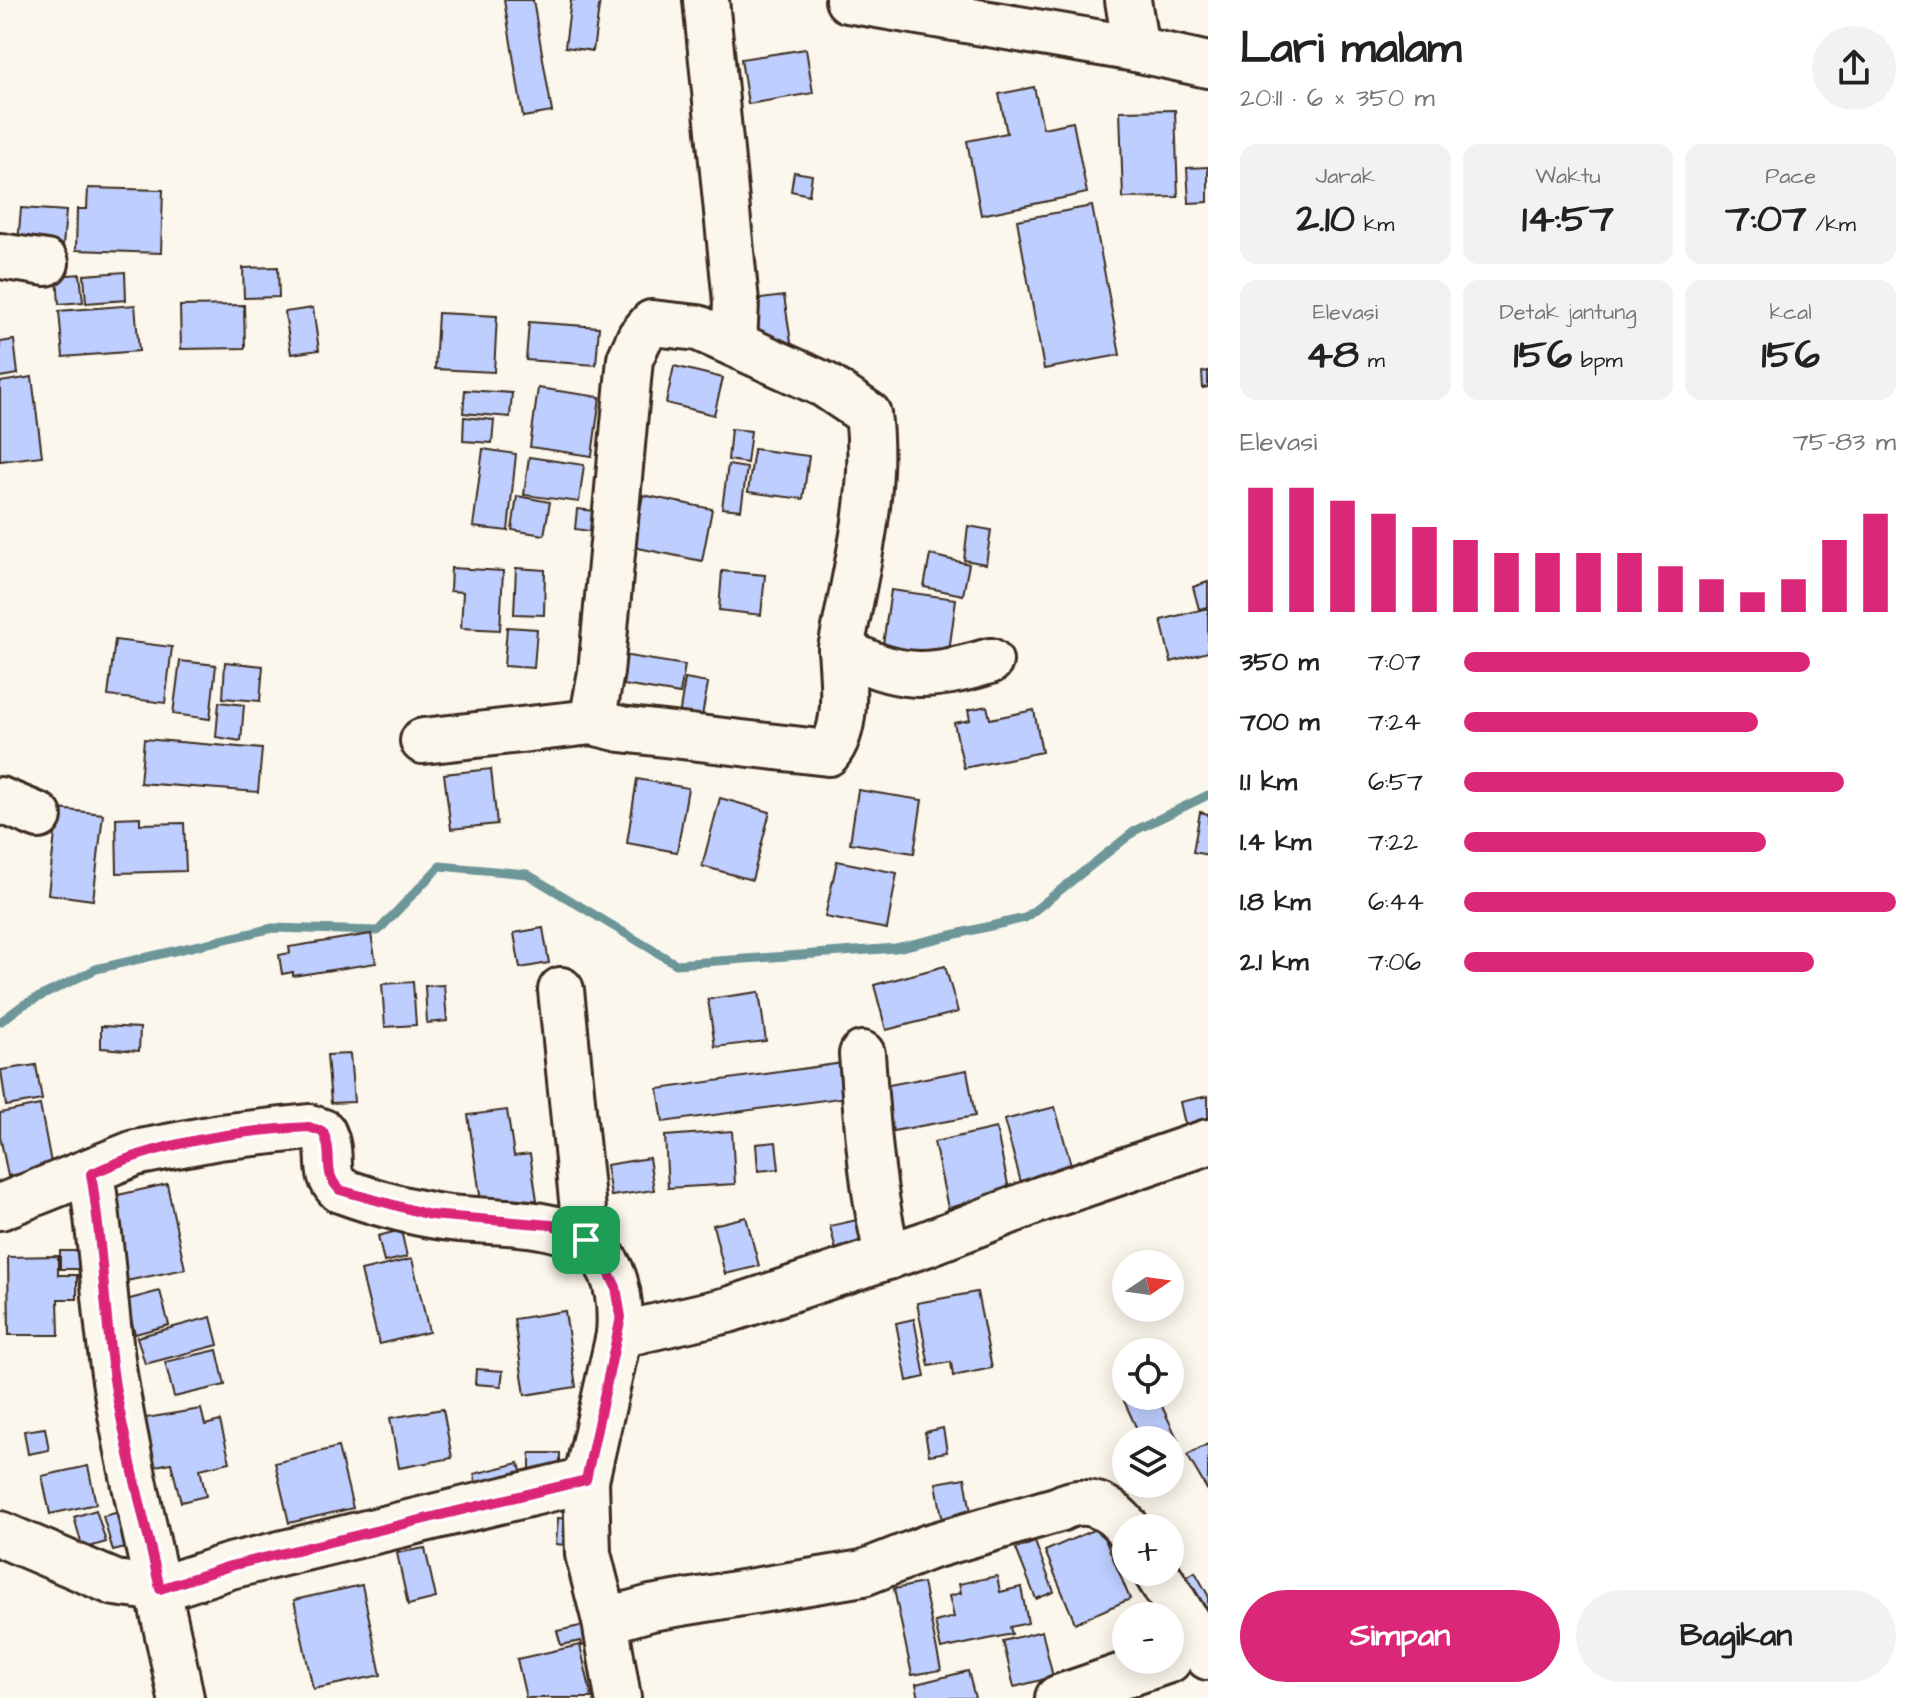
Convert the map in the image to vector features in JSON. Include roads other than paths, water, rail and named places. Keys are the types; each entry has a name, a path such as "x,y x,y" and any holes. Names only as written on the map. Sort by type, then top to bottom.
{"street":[{"path":"706,0 736,302 734,344"},
{"path":"848,0 1132,25"},
{"path":"1092,0 1208,65"},
{"path":"0,256 46,263"},
{"path":"423,741 592,722 621,729 828,753 837,736 844,690 841,649 868,501 872,442 868,414 825,385 698,328 652,323 640,337 630,359 601,672 592,722"},
{"path":"841,649 888,670 917,676 946,674 990,661"},
{"path":"561,990 586,1240"},
{"path":"862,1054 869,1145 888,1257"},
{"path":"0,1207 91,1174 135,1153 219,1137 309,1127 323,1132 332,1156 327,1170 329,1180 340,1190 430,1215 552,1225 586,1240 603,1260 616,1287 619,1335 586,1480 588,1554 605,1621 618,1698"},
{"path":"619,1335 728,1310 888,1257 1208,1142"},
{"path":"91,1174 102,1241 104,1303 116,1388 181,1698"},
{"path":"0,1534 115,1583 160,1589 230,1566 586,1480"},
{"path":"605,1621 651,1608 863,1573 929,1547 1059,1509 1073,1502 1093,1503 1113,1514"},
{"path":"1058,1698 1188,1656 1161,1586"}],"waterway":[{"path":"0,1022 23,1005 96,969 273,928 378,931 440,866 527,874 676,964 896,948 1025,918 1136,830 1208,795"}]}
